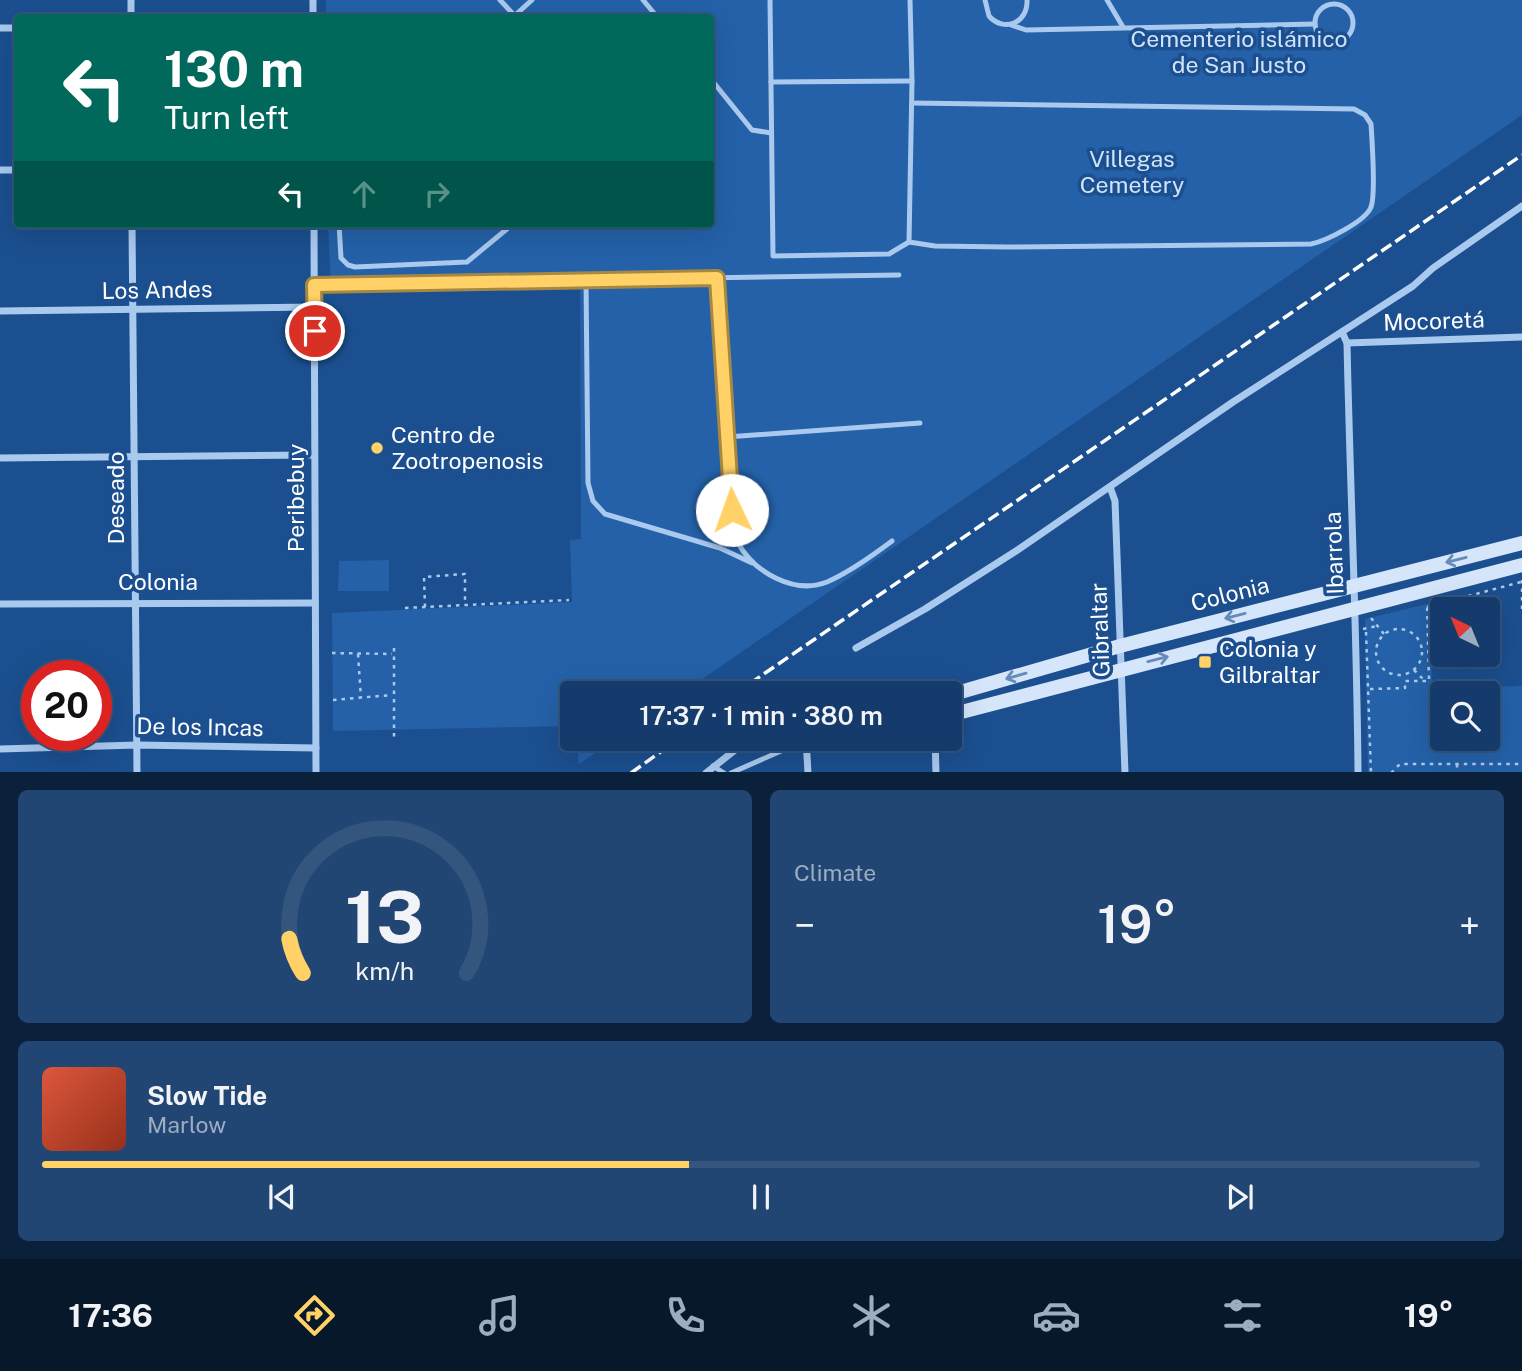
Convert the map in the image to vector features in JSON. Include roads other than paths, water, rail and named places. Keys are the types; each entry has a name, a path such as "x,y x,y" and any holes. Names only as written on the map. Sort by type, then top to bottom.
{"street":[{"path":"856,648 996,564 1233,401 1413,286 1433,268 1522,206"},
{"name":"Deseado","path":"132,228 137,772"},
{"name":"Peribebuy","path":"314,228 316,772"},
{"name":"Los Andes","path":"0,311 315,307"},
{"name":"Ibarrola","path":"1342,332 1347,343 1353,586 1356,608 1358,772"},
{"name":"Mocoretá","path":"1347,343 1522,337"},
{"path":"0,458 314,455"},
{"name":"Gibraltar","path":"1110,488 1115,501 1125,772"},
{"name":"Colonia","path":"962,692 1120,646 1522,543"},
{"name":"Colonia","path":"962,712 1522,565"},
{"name":"Colonia","path":"0,604 315,603"},
{"name":"De los Incas","path":"0,748 316,748"},
{"path":"706,772 733,751"},
{"path":"807,751 808,772"},
{"path":"935,751 936,772"}],"lane":[{"path":"500,0 512,14"},
{"path":"517,14 532,0"},
{"path":"643,0 655,14"},
{"path":"770,0 772,256 889,254 909,242 935,246 1007,247 1311,244 1327,239 1364,217 1373,204 1371,124 1366,115 1354,109 912,103"},
{"path":"909,242 912,103 910,0"},
{"path":"985,0 986,10 993,21 1026,30 1315,24"},
{"path":"1011,24 1023,17 1027,0"},
{"path":"1107,0 1123,27"},
{"path":"1333,4 1349,11 1353,23 1350,35 1338,42 1325,41 1315,24 1322,8 1333,4"},
{"path":"771,82 912,81"},
{"path":"714,83 752,130 771,132"},
{"path":"339,228 341,258 348,265 355,267 467,262 474,259 509,228"},
{"path":"314,285 899,275"},
{"path":"717,278 734,532 740,546 760,568"},
{"path":"586,280 587,483 593,501 605,513 720,548 783,581 816,584 826,582 856,566 892,541"},
{"path":"727,437 920,423"},
{"path":"731,772 781,751"},
{"path":"713,766 724,772"}],"railway":[{"path":"754,681 1522,155"},
{"path":"632,772 662,751"}],"place":[{"name":"Centro de Zootropenosis","path":"377,448"},
{"name":"Colonia y Gilbraltar","path":"1205,662"}],"park label":[{"name":"Cementerio islámico de San Justo","path":"1239,52"},
{"name":"Villegas Cemetery","path":"1132,172"}]}
